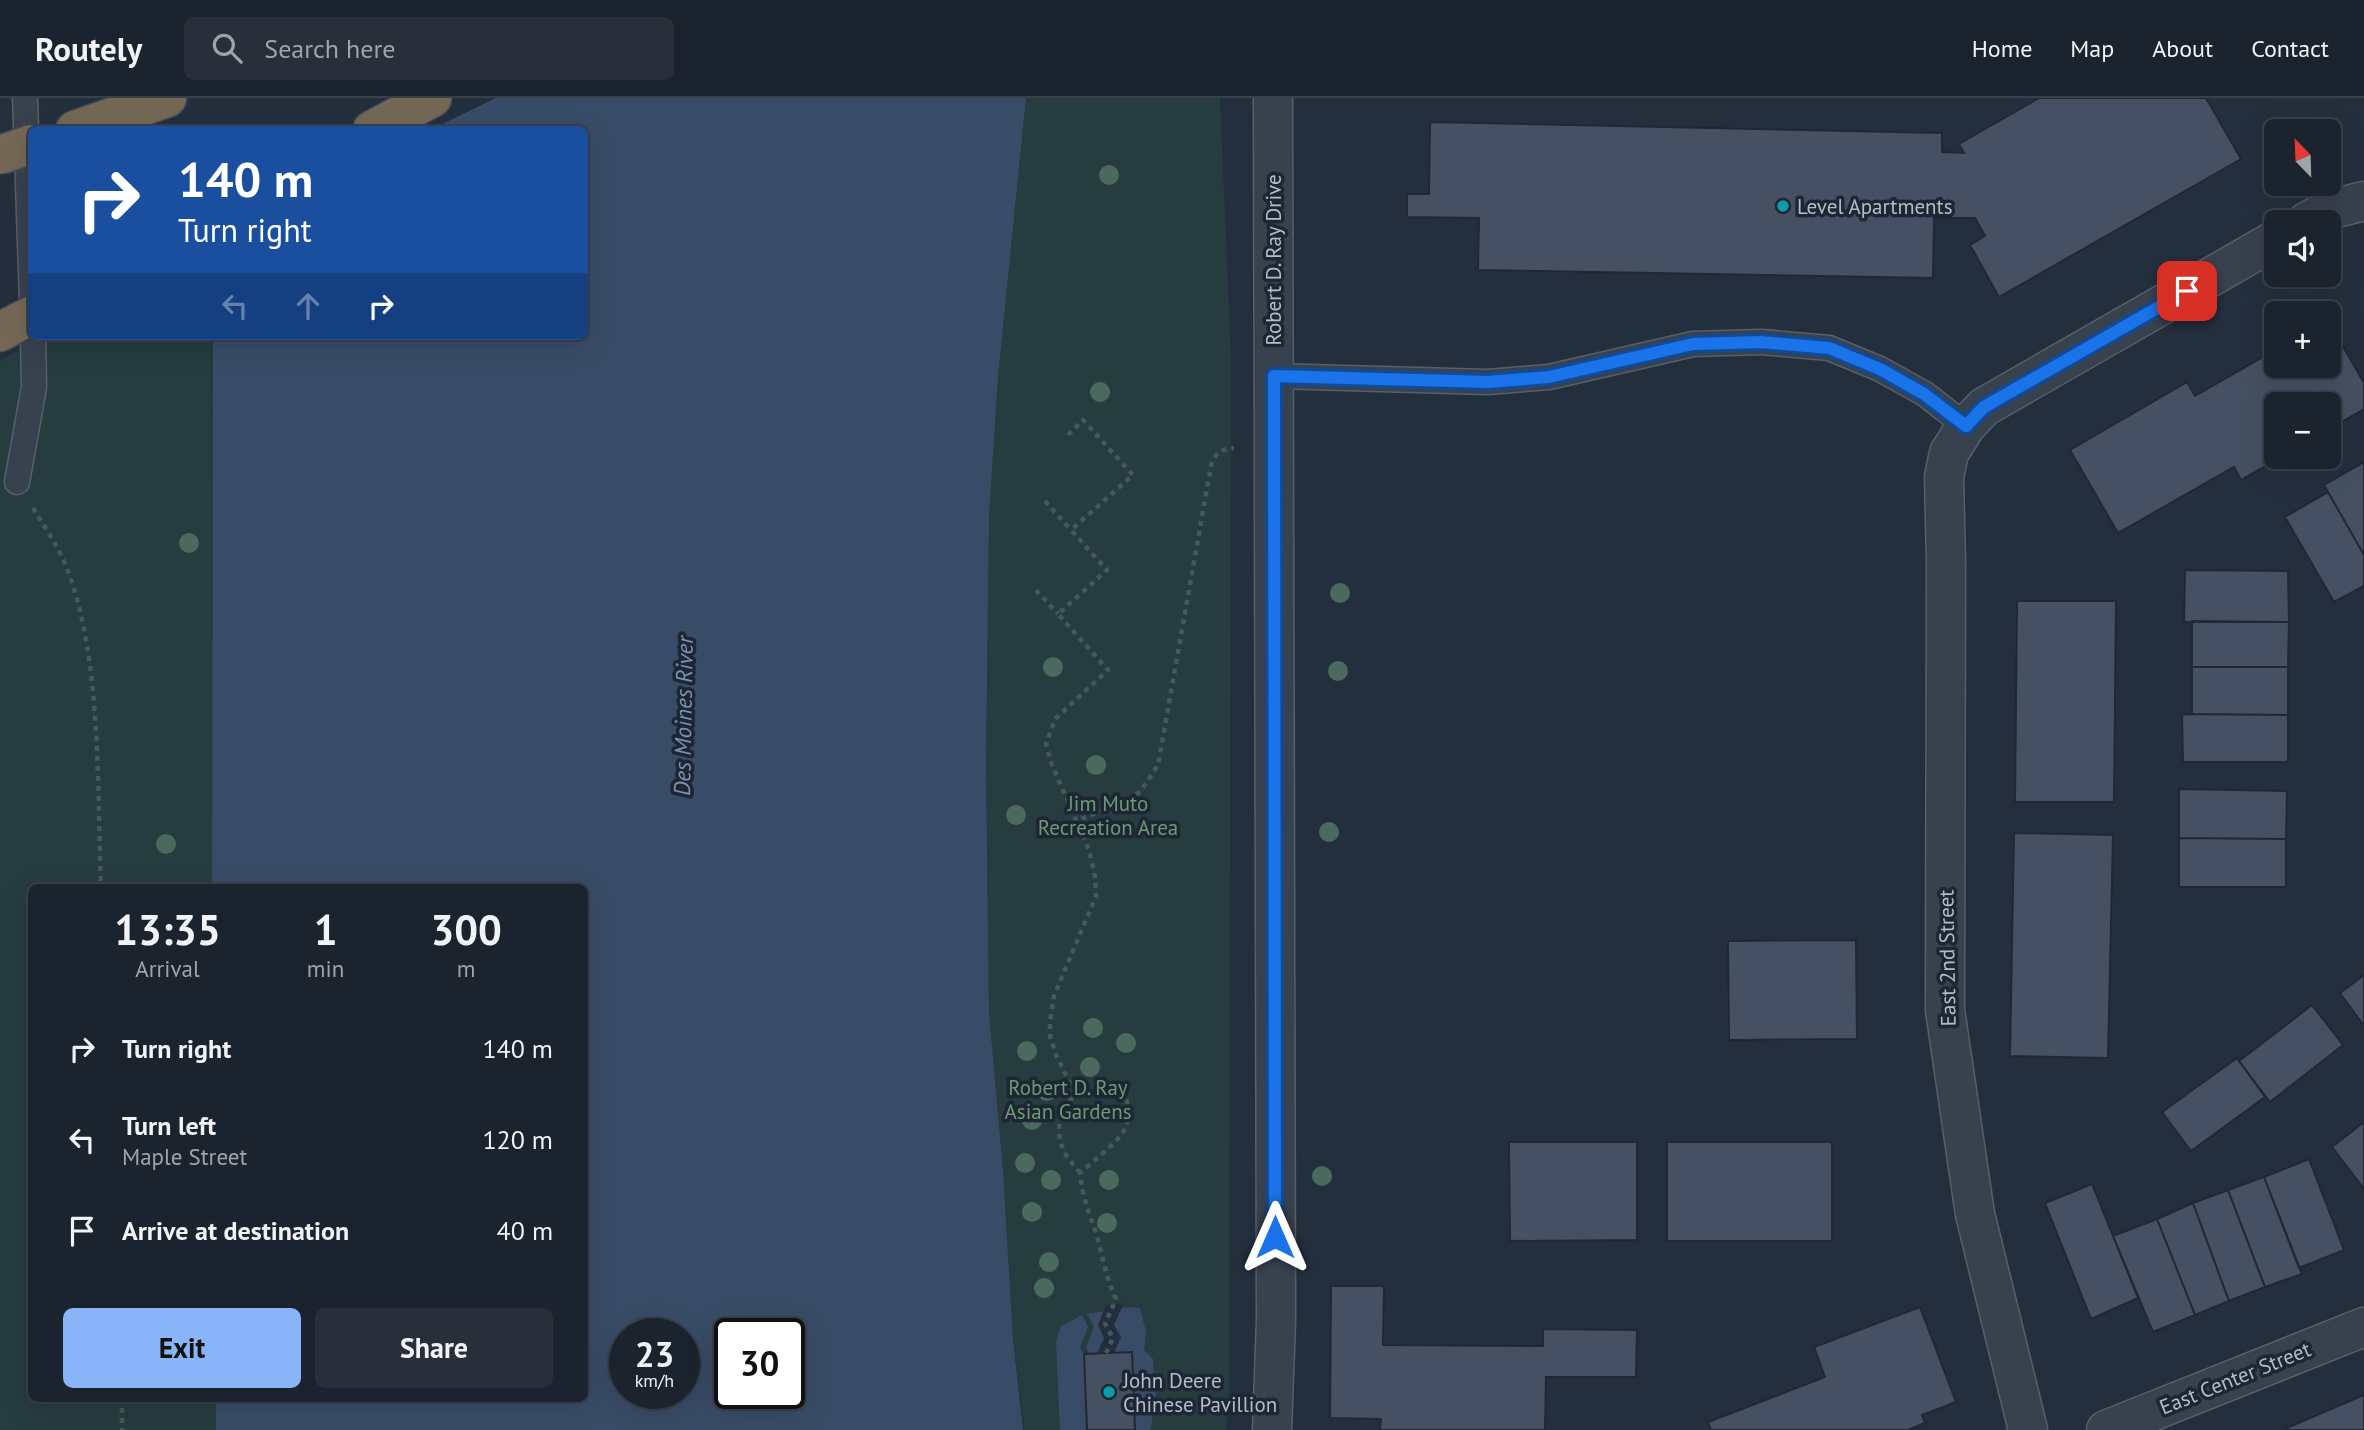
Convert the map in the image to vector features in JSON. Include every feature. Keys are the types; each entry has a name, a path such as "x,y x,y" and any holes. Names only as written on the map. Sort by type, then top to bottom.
{"highway":[{"path":"86,126 167,98"},
{"path":"380,126 432,98"},
{"path":"0,155 28,145"},
{"path":"0,332 28,317"}],"street":[{"name":"Robert D. Ray Drive","path":"1272,1430 1276,1320 1273,98"},
{"path":"2328,210 2364,201"},
{"name":"East 2nd Street","path":"2028,1430 1975,1214 1945,1010 1944,477 1949,453 1966,426 1984,407 2264,246"},
{"name":"East Center Street","path":"2106,1430 2364,1327"}],"lane":[{"path":"25,98 28,185"},
{"path":"18,482 34,387 33,340"},
{"path":"1274,376 1488,382 1549,377 1693,344 1761,342 1829,348 1880,369 1924,394 1966,426"}],"path":[{"path":"1068,435 1083,420 1133,475 1071,530"},
{"path":"1063,827 1141,791 1158,765 1211,466 1219,451 1241,447"},
{"path":"18,482 63,558 81,618 91,687 101,884"},
{"path":"1045,501 1107,570 1058,614"},
{"path":"1036,590 1108,670 1063,711 1049,730 1046,744 1052,765 1089,850 1096,896 1054,996 1050,1021 1050,1035 1056,1055 1074,1093"},
{"path":"1080,1173 1122,1133 1129,1111 1119,1088 1102,1083 1087,1084 1074,1093 1066,1102 1061,1116 1060,1137 1064,1153 1080,1173 1085,1205 1116,1299 1105,1324 1113,1338 1107,1353"},
{"path":"122,1402 122,1430"}],"green space":[{"name":"Jim Muto Recreation Area","path":"1026,98 1220,98 1231,356 1229,1392 1226,1430 1024,1430 1013,1339 1003,1170 989,1012 986,764 989,518 998,377"},
{"path":"38,340 213,340 212,884 28,884 28,1402 216,1402 216,1430 0,1430 0,361"}],"water":[{"name":"Des Moines River","path":"210,98 1026,98 998,377 989,518 986,764 989,1012 1003,1170 1013,1339 1023,1430 216,1430 216,1402 588,1402 588,884 212,884 213,340 588,340 588,126 210,126"},
{"path":"1128,1307 1140,1308 1146,1332 1144,1350 1153,1359 1154,1379 1158,1388 1150,1430 1135,1430 1132,1353 1089,1354 1086,1347 1094,1327 1087,1314"},
{"path":"1082,1315 1088,1327 1080,1347 1084,1354 1087,1430 1060,1430 1056,1343 1060,1327"}],"pier":[{"path":"206,98 496,98 438,126 207,126"},
{"path":"1124,1303 1114,1325 1121,1337 1114,1353 1097,1353 1104,1338 1098,1325 1106,1305"}],"building":[{"name":"Level Apartments","path":"2039,98 2206,98 2241,159 1999,297 1970,245 1985,236 1975,218 1934,218 1933,278 1478,270 1479,218 1407,217 1407,194 1429,194 1430,122 1942,133 1942,152 1964,153 1959,144"},
{"path":"2341,343 2364,383 2364,409 2341,422 2341,392 2264,392 2264,467 2241,480 2234,467 2118,533 2070,450 2187,382 2195,396 2264,356 2264,378 2341,378"},
{"path":"2364,462 2364,555 2324,485"},
{"path":"2328,492 2364,555 2364,586 2334,602 2285,517"},
{"path":"2185,570 2288,571 2289,622 2184,622"},
{"path":"2017,601 2116,601 2114,802 2015,802"},
{"path":"2192,621 2289,622 2288,667 2192,667"},
{"path":"2192,667 2288,667 2288,715 2192,714"},
{"path":"2182,714 2288,715 2288,762 2183,762"},
{"path":"2179,789 2287,791 2286,839 2179,838"},
{"path":"2014,833 2113,835 2108,1058 2010,1056"},
{"path":"2179,838 2286,839 2286,887 2179,887"},
{"path":"1856,940 1857,1039 1729,1040 1728,941"},
{"path":"2364,975 2364,1026 2340,993"},
{"path":"2312,1005 2343,1045 2270,1102 2239,1061"},
{"path":"2237,1058 2265,1097 2191,1151 2162,1112"},
{"path":"2364,1122 2364,1189 2332,1147"},
{"path":"1509,1142 1637,1142 1637,1240 1510,1241"},
{"path":"1667,1142 1832,1142 1832,1241 1667,1241"},
{"path":"2309,1159 2344,1250 2299,1268 2264,1177"},
{"path":"2264,1177 2302,1274 2265,1287 2228,1190"},
{"path":"2092,1184 2138,1298 2091,1319 2045,1203"},
{"path":"2228,1190 2265,1287 2229,1301 2193,1203"},
{"path":"2193,1203 2229,1301 2195,1315 2157,1219"},
{"path":"2157,1219 2195,1315 2153,1332 2113,1236"},
{"path":"1331,1286 1384,1286 1383,1345 1543,1346 1543,1329 1637,1330 1636,1377 1546,1377 1545,1430 1380,1430 1381,1419 1330,1418"},
{"path":"1920,1307 1956,1402 1922,1415 1925,1423 1908,1430 1711,1430 1708,1422 1825,1377 1814,1347"},
{"name":"John Deere Chinese Pavillion","path":"1132,1352 1135,1430 1087,1430 1084,1354"},
{"path":"2364,1395 2364,1430 2282,1430"}],"place":[{"name":"Level Apartments","path":"1783,206"},
{"name":"John Deere Chinese Pavillion","path":"1109,1392"}],"route":[{"path":"1275,1237 1274,376 1488,382 1549,377 1693,344 1761,342 1829,348 1880,369 1924,394 1966,426 1984,407 2187,291"}],"park label":[{"name":"Robert D. Ray Asian Gardens","path":"1068,1099"}]}
